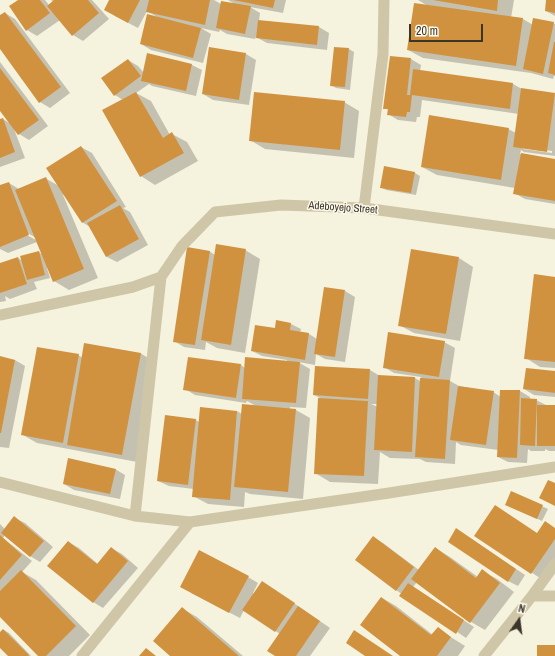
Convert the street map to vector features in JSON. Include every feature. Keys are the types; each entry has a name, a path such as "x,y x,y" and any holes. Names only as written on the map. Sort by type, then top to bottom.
{"street":[{"path":"364,208 383,54 384,0"},
{"name":"Adeboyejo Street","path":"161,276 182,246 215,212 280,205 364,208 555,234"},
{"path":"0,314 133,287 161,276 135,516"},
{"path":"0,482 135,516 190,522 555,467"},
{"path":"82,656 190,522"},
{"path":"484,656 532,596 555,564"},
{"path":"532,596 555,596"}],"building":[{"path":"18,0 40,0 50,13 26,31 9,6"},
{"path":"54,0 88,0 99,13 72,36 47,6"},
{"path":"109,0 140,0 128,23 104,10"},
{"path":"149,0 210,0 205,25 146,12"},
{"path":"233,0 275,0 273,8"},
{"path":"433,0 498,0 497,11"},
{"path":"546,0 555,0 555,13 545,11"},
{"path":"221,1 251,6 245,34 216,28"},
{"path":"414,3 523,18 516,66 407,50"},
{"path":"5,12 61,87 39,103 0,49 0,15"},
{"path":"147,14 201,28 193,58 140,44"},
{"path":"533,18 554,22 543,74 523,69"},
{"path":"258,20 319,26 317,45 256,38"},
{"path":"555,42 555,75 548,73"},
{"path":"209,47 246,53 239,100 202,94"},
{"path":"334,47 349,48 345,87 330,86"},
{"path":"147,53 192,64 186,91 141,81"},
{"path":"390,56 411,58 407,95 410,95 413,69 513,83 510,109 412,95 410,112 407,112 406,117 387,115 388,109 383,109"},
{"path":"128,59 141,76 114,96 101,78"},
{"path":"0,68 39,120 18,135 0,111"},
{"path":"521,88 555,93 547,152 513,147"},
{"path":"136,92 163,138 172,132 184,153 140,177 102,110"},
{"path":"254,92 345,101 340,150 249,141"},
{"path":"429,115 509,128 501,180 421,167"},
{"path":"3,118 15,152 0,158 0,119"},
{"path":"81,146 117,201 82,223 46,168"},
{"path":"521,153 555,159 555,201 513,194"},
{"path":"384,166 415,172 411,193 380,188"},
{"path":"46,177 84,269 53,282 15,190"},
{"path":"9,182 29,235 0,247 0,185"},
{"path":"120,205 139,239 106,257 87,223"},
{"path":"216,244 246,249 231,345 201,340"},
{"path":"187,247 210,251 195,345 173,342"},
{"path":"411,249 459,257 446,334 398,326"},
{"path":"39,251 45,275 27,280 20,256"},
{"path":"18,257 27,284 0,293 0,263"},
{"path":"534,274 555,277 555,362 524,359"},
{"path":"324,287 345,290 335,357 314,354"},
{"path":"276,320 291,323 290,330 309,333 305,360 251,351 255,325 275,328"},
{"path":"388,332 445,341 439,377 383,368"},
{"path":"84,343 141,353 122,455 67,445"},
{"path":"37,347 79,354 63,443 21,435"},
{"path":"0,356 15,360 1,433 0,433"},
{"path":"188,357 241,364 236,398 183,390"},
{"path":"245,357 300,362 296,403 242,399"},
{"path":"315,366 370,369 368,399 313,395"},
{"path":"526,368 555,371 555,393 523,389"},
{"path":"378,375 415,377 412,452 374,450"},
{"path":"420,378 450,380 445,459 415,457"},
{"path":"458,386 494,391 486,445 450,440"},
{"path":"500,390 520,390 517,458 497,457"},
{"path":"318,398 368,401 364,476 314,474"},
{"path":"521,398 537,399 535,446 520,445"},
{"path":"242,404 296,409 288,492 234,487"},
{"path":"537,405 555,405 555,446 537,446"},
{"path":"200,407 237,411 230,500 192,497"},
{"path":"165,415 196,419 188,485 157,481"},
{"path":"68,458 116,469 110,494 63,484"},
{"path":"548,480 555,483 555,506 539,498"},
{"path":"511,491 543,505 537,519 505,505"},
{"path":"495,505 537,533 545,521 555,528 555,539 531,574 474,536"},
{"path":"14,516 44,541 30,557 1,533"},
{"path":"456,528 516,569 508,582 448,542"},
{"path":"0,535 22,555 0,580"},
{"path":"373,536 414,567 396,591 355,560"},
{"path":"68,541 97,564 111,547 128,561 93,603 47,566"},
{"path":"435,547 476,578 482,569 500,583 470,623 411,579"},
{"path":"199,550 249,576 229,613 180,587"},
{"path":"21,570 76,626 46,656 38,656 0,617 0,591"},
{"path":"262,581 295,603 275,632 242,610"},
{"path":"408,583 464,620 456,634 399,596"},
{"path":"381,597 431,635 438,627 451,637 437,656 400,656 360,625"},
{"path":"298,606 320,621 296,656 275,656 267,651"},
{"path":"182,607 239,656 170,656 153,641"},
{"path":"3,629 29,655 28,656 8,656 0,648 0,632"},
{"path":"354,630 393,656 365,656 346,643"},
{"path":"537,645 555,645 555,656 537,656"},
{"path":"146,648 156,656 139,656"}]}
